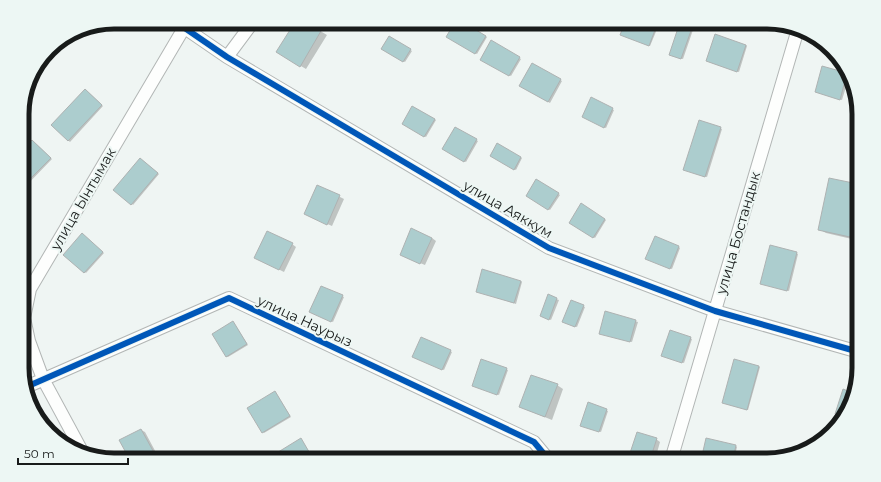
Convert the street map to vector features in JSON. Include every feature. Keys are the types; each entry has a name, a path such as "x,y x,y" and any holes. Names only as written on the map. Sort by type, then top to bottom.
{"street":[{"name":"улица Ынтымак","path":"29,294 30,289 178,29"},
{"name":"улица Аяккум","path":"186,29 227,57 550,248 715,311 852,350"},
{"path":"227,57 248,29"},
{"name":"улица Бостандык","path":"673,453 796,35"},
{"name":"улица Наурыз","path":"31,384 229,298 534,442 543,453"},
{"name":"улица Ынтымак","path":"29,341 42,379 79,446"}],"building":[{"path":"291,29 318,29 321,31 300,67 276,52"},
{"path":"451,29 474,29 486,36 475,54 446,37"},
{"path":"622,29 655,29 649,46 620,35"},
{"path":"678,29 692,29 681,59 669,55"},
{"path":"715,34 746,45 737,72 706,61"},
{"path":"389,36 411,49 403,62 381,49"},
{"path":"491,40 520,57 509,76 480,60"},
{"path":"532,63 561,79 548,102 519,86"},
{"path":"822,66 841,71 845,80 840,100 815,92"},
{"path":"85,89 102,105 68,141 51,125"},
{"path":"591,97 613,108 604,128 582,117"},
{"path":"412,106 435,119 424,137 402,124"},
{"path":"699,120 721,127 705,177 683,170"},
{"path":"455,127 477,139 464,162 442,149"},
{"path":"32,140 51,158 29,180 29,143"},
{"path":"497,143 521,157 514,170 490,156"},
{"path":"140,158 158,173 131,205 113,190"},
{"path":"829,178 852,183 852,228 850,237 818,230"},
{"path":"536,179 559,193 548,210 526,196"},
{"path":"317,185 340,195 327,225 304,214"},
{"path":"581,203 605,219 593,238 569,223"},
{"path":"411,228 432,238 420,264 400,255"},
{"path":"267,231 293,243 279,270 254,258"},
{"path":"82,233 103,252 84,273 63,255"},
{"path":"655,236 679,246 670,269 645,259"},
{"path":"770,245 797,252 787,291 760,284"},
{"path":"482,269 521,281 514,303 476,292"},
{"path":"321,286 343,295 331,322 309,312"},
{"path":"548,294 557,298 549,320 540,316"},
{"path":"571,300 584,305 575,327 562,322"},
{"path":"605,311 636,320 630,342 599,334"},
{"path":"233,321 247,344 226,357 212,334"},
{"path":"670,330 691,337 682,363 661,356"},
{"path":"421,337 451,350 442,370 412,357"},
{"path":"481,359 507,368 497,395 472,386"},
{"path":"734,359 759,366 747,410 722,403"},
{"path":"531,375 558,384 545,417 519,407"},
{"path":"843,389 848,391 838,415 835,414"},
{"path":"275,391 290,416 262,433 247,408"},
{"path":"588,402 607,409 599,432 580,426"},
{"path":"141,429 154,453 126,453 119,440"},
{"path":"637,432 657,438 652,453 630,453"},
{"path":"301,438 310,453 277,453"},
{"path":"706,438 736,445 734,453 703,453"}],"cycle path":[{"path":"186,29 227,57 549,248 715,311 852,350"},
{"path":"31,385 229,298 534,442 543,453"}]}
